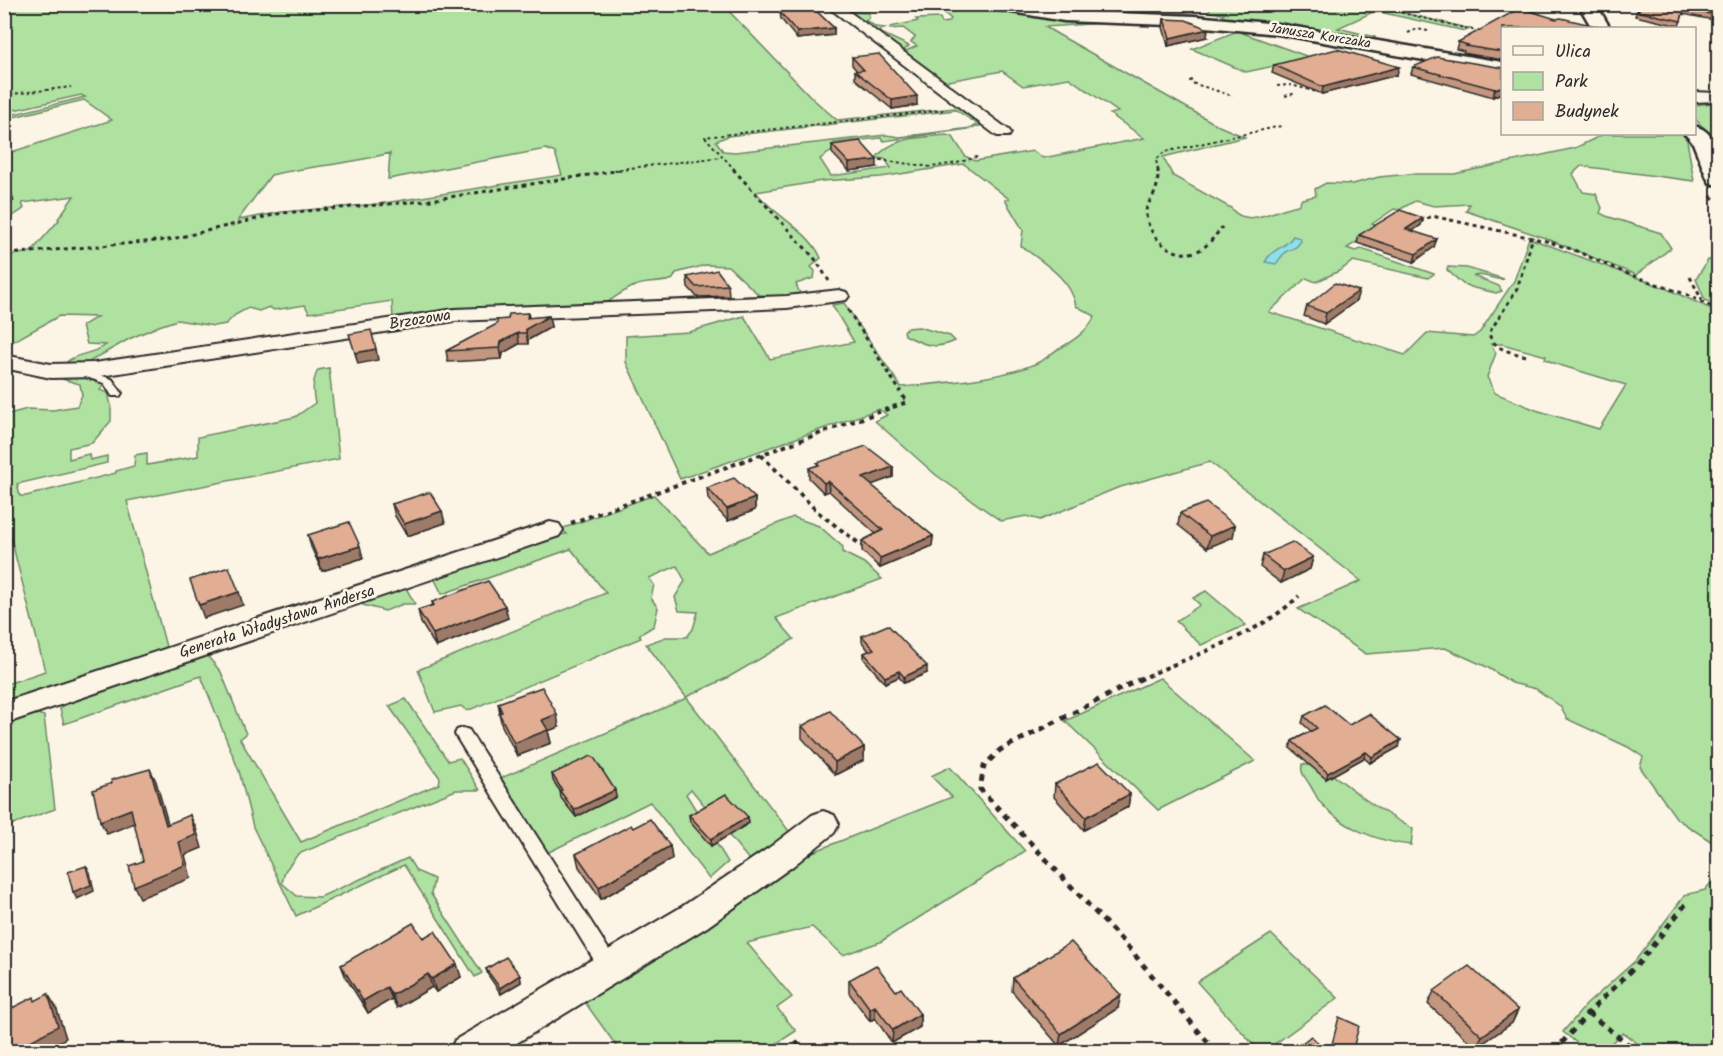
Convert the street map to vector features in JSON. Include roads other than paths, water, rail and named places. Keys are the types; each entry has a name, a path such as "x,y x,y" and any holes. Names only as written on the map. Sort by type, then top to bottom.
{"street":[{"path":"830,4 1004,133"},
{"name":"Janusza Korczaka","path":"994,4 1064,16 1195,21 1278,29 1501,68"},
{"path":"1590,4 1590,9 1600,27"},
{"path":"1696,97 1719,97"},
{"path":"1696,133 1703,141 1718,173"},
{"name":"Brzozowa","path":"4,361 51,371 81,370 455,315 787,302 839,296"},
{"name":"Generała Władysława Andersa","path":"4,713 550,530"},
{"path":"468,1052 678,926 781,859 823,824"}],"lane":[{"path":"1505,4 1547,18"},
{"path":"81,370 108,381 116,393"},
{"path":"463,734 609,967"}],"water":[{"path":"1293,236 1300,238 1301,241 1296,247 1285,252 1276,264 1265,262 1271,254"}]}
